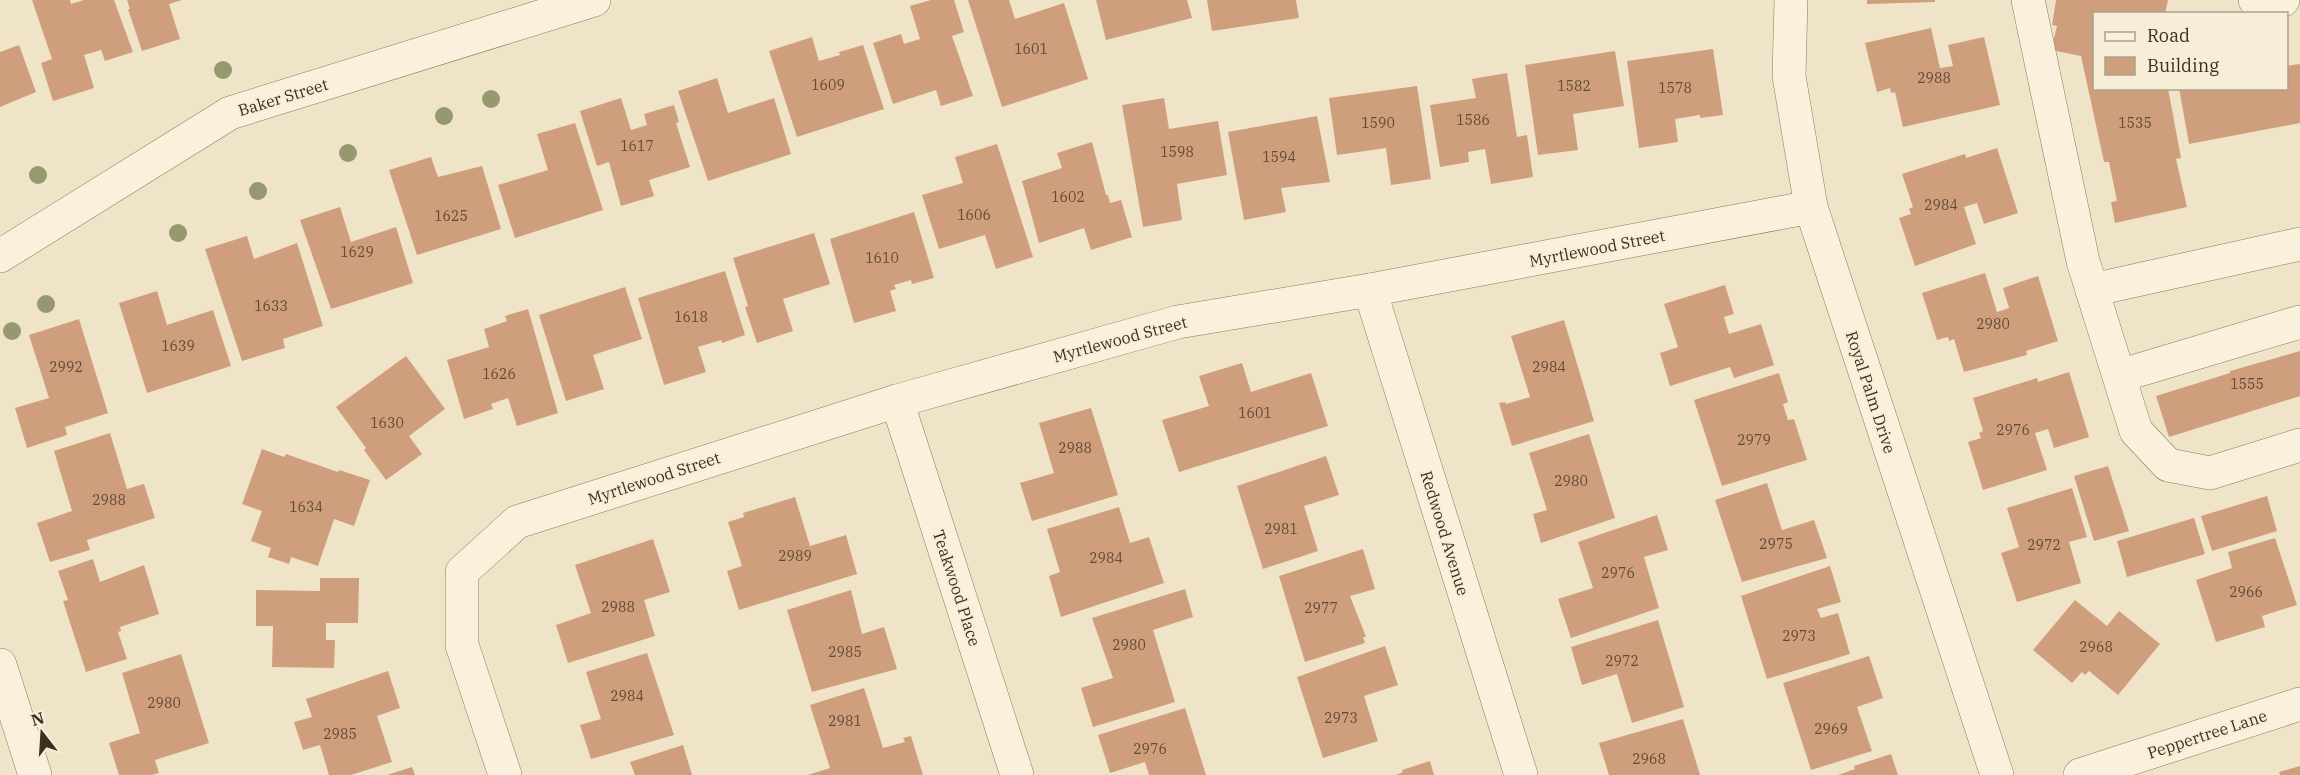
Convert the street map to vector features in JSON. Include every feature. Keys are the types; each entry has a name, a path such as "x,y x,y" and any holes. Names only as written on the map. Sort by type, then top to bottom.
{"street":[{"name":"Baker Street","path":"0,256 230,113 594,0"},
{"name":"Royal Palm Drive","path":"1791,0 1789,76 1811,207 1997,775"},
{"path":"2028,0 2078,238 2136,431 2168,465 2210,473 2300,445"},
{"path":"2255,0 2283,0"},
{"path":"2297,0 2300,10"},
{"name":"Myrtlewood Street","path":"505,775 462,645 462,572 518,522 897,401 1178,322 1370,290 1811,207"},
{"path":"2092,290 2300,244"},
{"name":"Redwood Avenue","path":"1370,290 1521,775"},
{"path":"2119,376 2300,322"},
{"name":"Teakwood Place","path":"897,401 1017,775"},
{"path":"0,665 35,775"},
{"name":"Peppertree Lane","path":"2080,775 2300,704"}],"building":[{"path":"32,0 70,0 71,4 84,0 114,0 133,52 105,61 101,50 84,55 94,88 53,101 41,63 52,59"},
{"path":"127,0 182,0 169,4 180,39 142,51"},
{"path":"931,0 954,0 964,32 952,36 973,96 941,106 936,90 893,104 873,43 901,34 904,44 920,39 910,6"},
{"path":"968,0 1009,0 1015,19 1064,3 1088,79 1002,107"},
{"path":"1096,0 1187,0 1192,18 1106,40"},
{"path":"1207,0 1296,0 1299,18 1212,31"},
{"path":"1867,0 1935,0 1935,2 1867,4"},
{"path":"2056,0 2168,0 2165,12 2093,12 2093,90 2168,90 2181,158 2176,159 2187,207 2115,223 2111,202 2117,201 2109,162 2104,162 2081,56 2051,50 2057,26 2052,25"},
{"path":"1931,28 1940,68 1953,66 1948,45 1984,37 2000,105 1903,127 1895,92 1891,93 1890,88 1877,92 1865,43"},
{"path":"812,37 819,61 863,45 884,109 797,137 769,51"},
{"path":"19,45 36,92 0,107 0,52"},
{"path":"1713,49 1723,115 1700,118 1700,115 1675,119 1678,142 1639,148 1627,61"},
{"path":"1615,51 1624,106 1573,114 1578,150 1538,155 1525,65"},
{"path":"2300,64 2300,123 2189,144 2179,90 2288,90 2288,66"},
{"path":"1507,73 1517,137 1527,135 1533,177 1491,184 1485,149 1468,152 1469,162 1440,167 1430,105 1476,98 1472,79"},
{"path":"717,78 728,113 774,98 791,154 708,181 678,91"},
{"path":"1417,86 1431,179 1391,185 1386,148 1337,155 1329,98"},
{"path":"621,98 631,130 647,125 644,114 674,105 679,122 676,123 690,167 649,180 654,196 621,206 609,162 597,166 580,111"},
{"path":"1164,98 1169,129 1218,121 1227,175 1177,184 1182,220 1143,227 1122,105"},
{"path":"1317,116 1330,182 1281,188 1286,212 1244,220 1228,132"},
{"path":"575,123 603,210 515,238 498,185 548,170 537,134"},
{"path":"1092,142 1106,195 1110,203 1121,200 1132,237 1091,250 1084,228 1039,243 1022,181 1062,168 1057,153"},
{"path":"997,144 1033,257 996,269 985,235 939,249 922,195 963,183 955,157"},
{"path":"1997,148 2018,213 1984,224 1977,203 1964,207 1976,244 1915,266 1899,218 1911,214 1909,209 1913,207 1902,174 1965,154 1966,158"},
{"path":"431,157 438,177 482,166 501,229 417,255 389,170"},
{"path":"340,207 351,242 396,227 413,283 331,309 300,220"},
{"path":"914,212 934,278 912,284 911,280 894,285 896,289 890,291 896,311 854,323 830,239"},
{"path":"814,233 830,284 783,299 793,331 757,343 733,258"},
{"path":"247,236 254,259 297,243 323,326 283,339 285,348 242,361 205,249"},
{"path":"725,271 745,335 722,343 721,340 698,347 706,372 664,385 638,298"},
{"path":"1985,273 1997,312 2009,308 2003,288 2038,276 2058,341 2026,351 2027,355 1964,372 1954,339 1949,341 1948,337 1937,340 1922,293"},
{"path":"1725,285 1734,314 1724,317 1729,334 1761,324 1774,365 1734,378 1730,367 1670,386 1660,353 1678,347 1664,304"},
{"path":"625,287 642,339 593,355 604,389 566,401 539,315"},
{"path":"157,291 167,325 213,310 231,366 147,393 119,303"},
{"path":"528,309 558,413 517,426 508,398 491,404 493,409 464,419 447,360 489,347 484,329 507,321 505,316"},
{"path":"79,319 108,413 65,427 67,435 27,448 15,408 49,398 29,335"},
{"path":"1564,320 1594,421 1512,446 1499,403 1505,402 1506,404 1530,397 1511,336"},
{"path":"2300,351 2300,396 2169,437 2156,396"},
{"path":"406,356 445,409 409,436 422,454 386,480 336,407"},
{"path":"1242,363 1251,392 1311,373 1328,426 1179,472 1162,420 1209,406 1199,376"},
{"path":"2069,372 2089,437 2054,448 2048,429 2035,433 2047,470 1983,490 1968,442 1981,438 1979,433 1983,431 1973,398 2037,378 2038,382"},
{"path":"1779,373 1788,402 1783,404 1788,420 1794,419 1807,460 1722,486 1694,400"},
{"path":"1091,408 1118,495 1032,521 1020,483 1054,473 1039,423"},
{"path":"110,433 127,489 144,484 155,518 87,540 90,550 50,562 37,523 72,511 54,451"},
{"path":"1589,434 1615,518 1541,543 1533,514 1547,510 1529,453"},
{"path":"262,449 284,457 286,454 338,472 339,470 370,480 354,526 334,519 318,566 291,557 289,564 268,557 271,548 251,541 262,511 242,504"},
{"path":"1326,456 1339,495 1304,506 1318,551 1263,569 1237,486"},
{"path":"2108,466 2129,531 2094,541 2074,476"},
{"path":"1767,483 1782,530 1814,520 1827,558 1742,582 1715,500"},
{"path":"2072,488 2087,537 2069,542 2081,583 2017,602 2001,553 2019,547 2007,508"},
{"path":"2267,496 2277,531 2212,551 2201,516"},
{"path":"795,497 810,546 846,535 857,574 739,610 727,571 742,566 728,522 744,517 743,513"},
{"path":"1119,507 1130,543 1149,537 1164,583 1061,617 1049,576 1060,572 1047,529"},
{"path":"1657,515 1668,550 1644,557 1659,608 1571,638 1558,599 1593,588 1578,542"},
{"path":"2194,518 2205,554 2127,577 2117,541"},
{"path":"2275,538 2297,605 2262,616 2265,627 2216,642 2196,580 2232,568 2228,552"},
{"path":"653,539 670,592 644,600 655,636 568,663 556,625 591,613 575,565"},
{"path":"1363,549 1375,589 1350,596 1366,637 1363,637 1365,643 1305,662 1279,576"},
{"path":"93,559 100,582 144,565 159,614 120,627 121,631 118,632 127,659 86,672 63,601 68,600 58,571"},
{"path":"1830,566 1841,602 1817,609 1821,618 1838,613 1850,654 1767,679 1741,596"},
{"path":"320,578 359,578 358,623 326,623 326,640 335,640 334,668 272,667 273,626 256,626 256,590 320,591"},
{"path":"1185,589 1193,617 1153,630 1175,702 1093,727 1081,688 1113,678 1092,618"},
{"path":"851,590 862,634 884,627 897,669 812,692 787,610"},
{"path":"2075,600 2107,626 2119,611 2160,644 2118,695 2089,671 2085,675 2082,672 2072,683 2033,650"},
{"path":"1658,620 1684,707 1632,723 1617,674 1582,685 1571,647"},
{"path":"1385,646 1398,685 1364,696 1378,741 1323,758 1297,677"},
{"path":"647,653 674,735 591,759 580,725 601,719 586,672"},
{"path":"181,654 209,743 155,760 159,773 119,775 109,743 140,733 122,673"},
{"path":"1869,656 1883,698 1857,707 1872,751 1811,770 1783,683"},
{"path":"388,671 400,708 377,716 392,762 351,775 329,775 320,745 303,750 294,722 312,717 306,699"},
{"path":"864,688 883,748 905,742 903,738 911,736 923,775 808,775 830,768 810,705"},
{"path":"1185,708 1206,775 1149,775 1145,762 1110,773 1098,735"},
{"path":"1683,719 1700,775 1609,775 1599,743"},
{"path":"683,745 692,775 635,775 630,762"},
{"path":"1891,754 1898,775 1838,775 1855,769 1854,766"},
{"path":"1430,761 1434,775 1396,775 1403,772 1402,770"},
{"path":"2300,766 2300,775 2280,775 2279,772"},
{"path":"412,767 415,775 387,775"}]}
